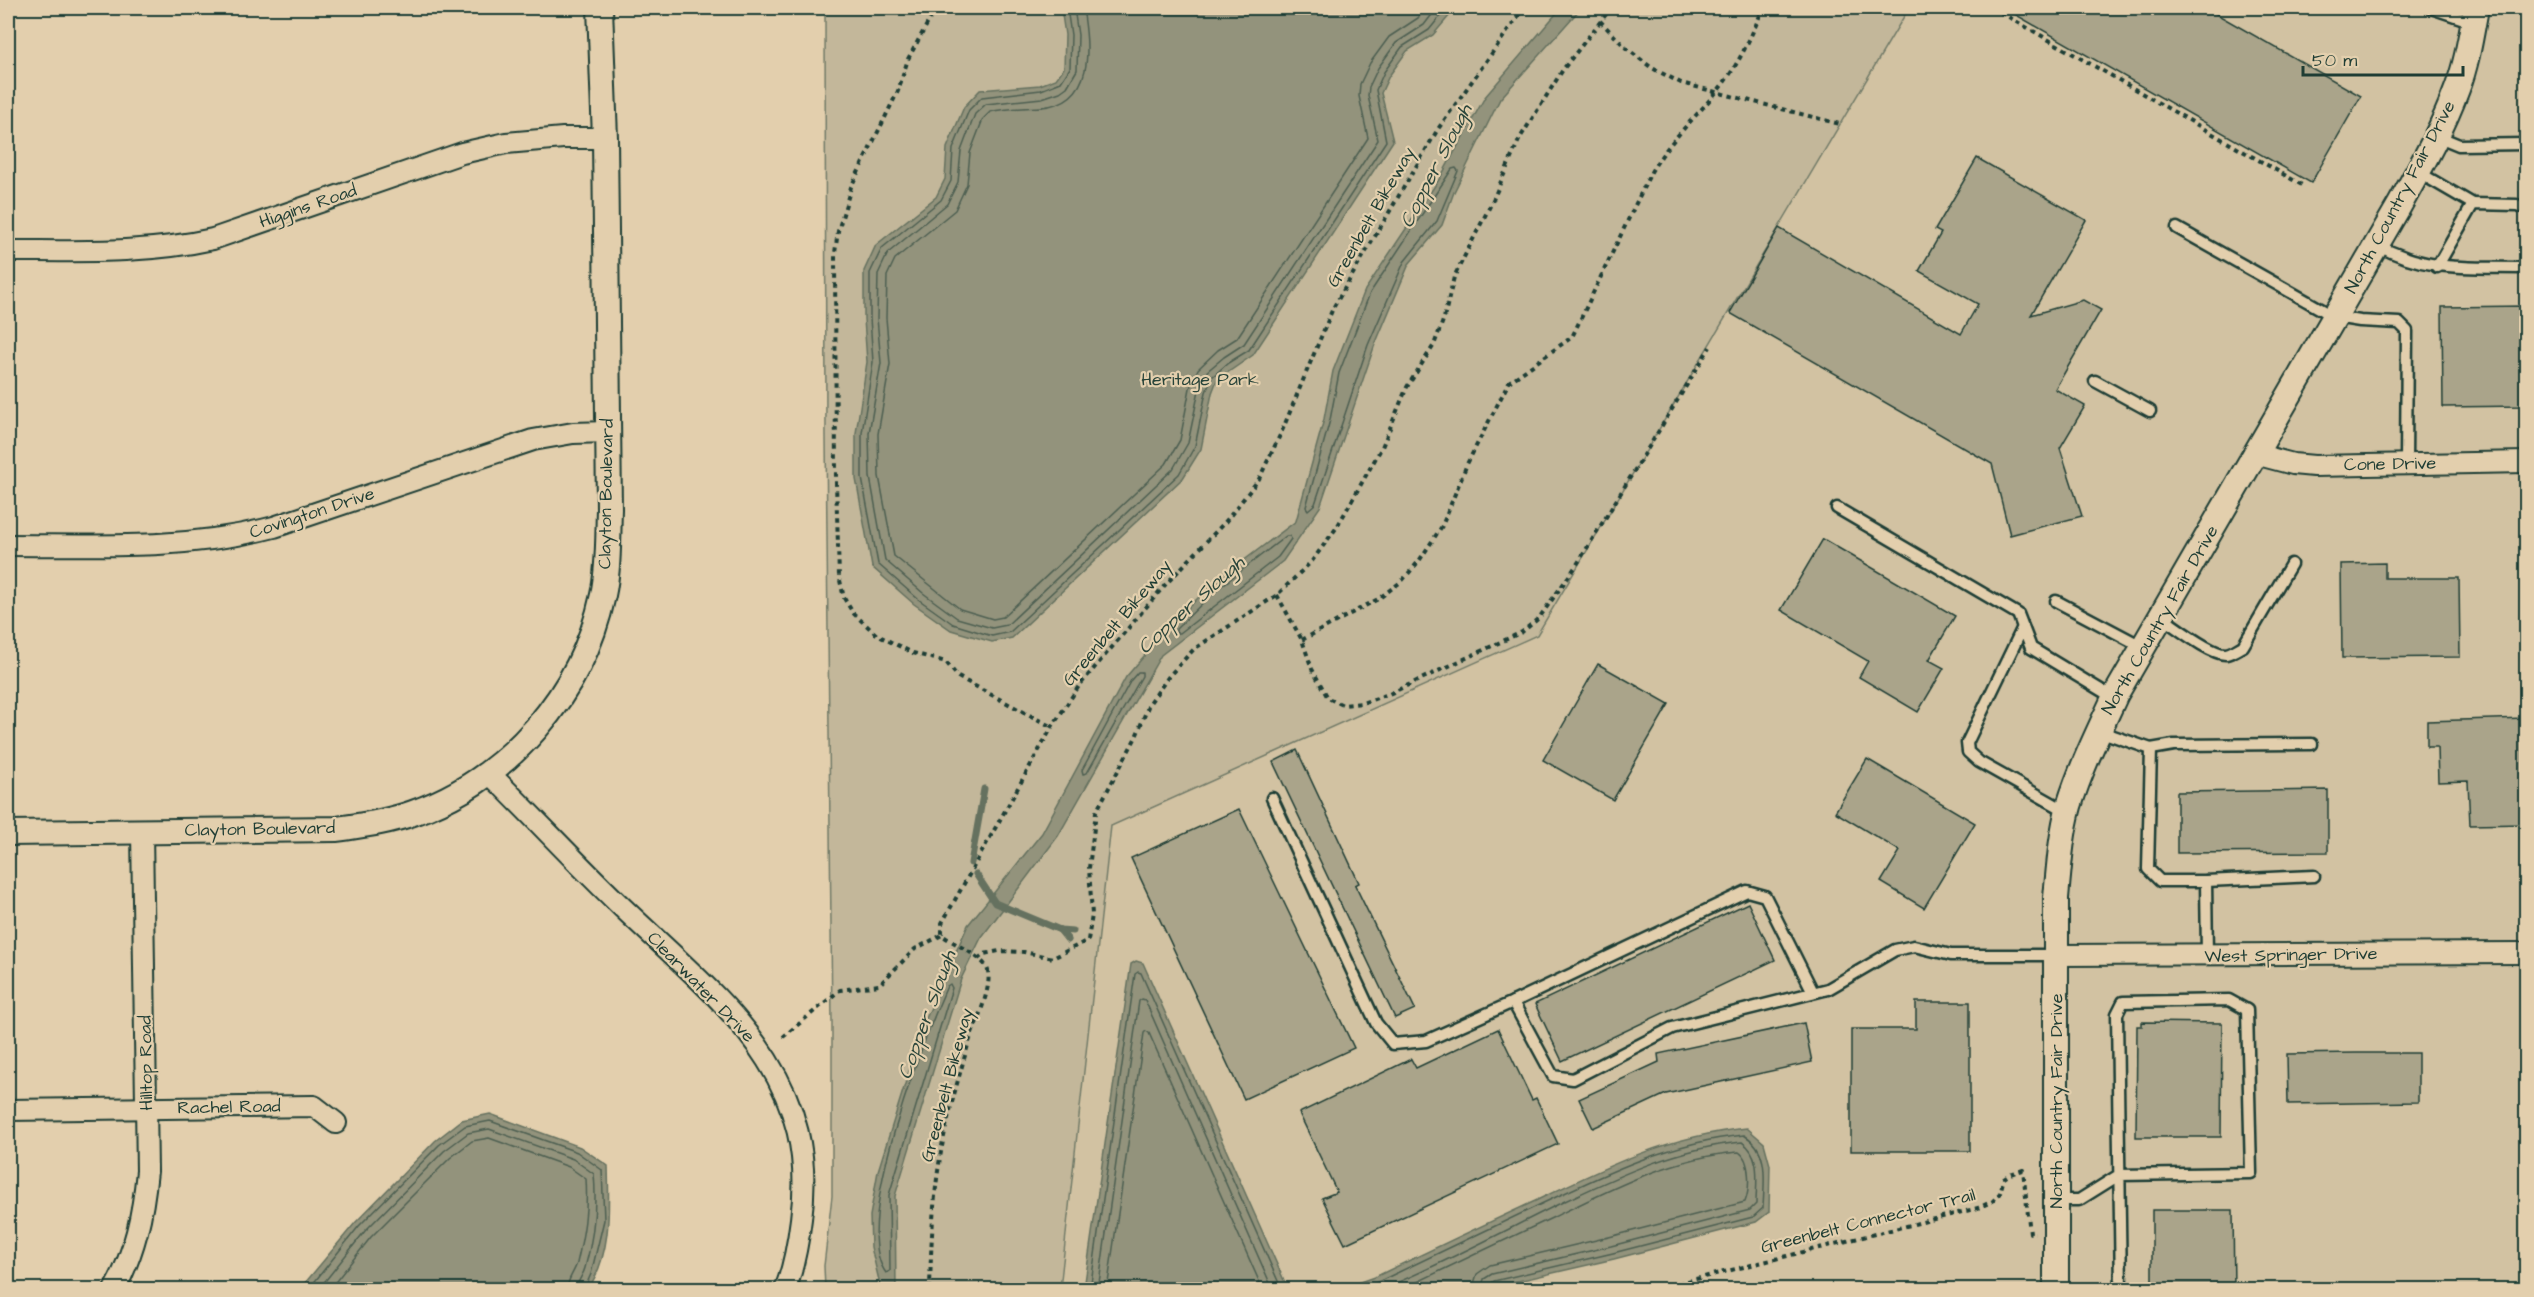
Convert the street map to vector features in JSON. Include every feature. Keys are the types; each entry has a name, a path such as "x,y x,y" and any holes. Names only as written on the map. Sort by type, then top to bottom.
{"street":[{"name":"Clayton Boulevard","path":"8,833 337,829 376,824 413,813 452,796 489,772 514,752 555,705 577,668 593,633 607,567 609,508 600,8"},
{"name":"North Country Fair Drive","path":"2056,1290 2056,898 2068,812 2098,731 2114,698 2377,245 2437,135 2458,87 2475,15"},
{"name":"Higgins Road","path":"8,251 141,250 179,246 213,239 462,153 506,143 563,138 604,138"},
{"name":"Covington Drive","path":"8,545 149,544 240,536 274,527 522,444 573,433 608,432"},
{"name":"Cone Drive","path":"2255,454 2293,464 2314,466 2526,462"},
{"name":"Clearwater Drive","path":"489,772 621,906 737,1018 767,1057 794,1113 804,1175 797,1249 785,1290"},
{"name":"Hilltop Road","path":"114,1290 132,1250 143,1207 147,1171 142,831"},
{"name":"West Springer Drive","path":"2055,955 2526,953"},
{"name":"Rachel Road","path":"8,1110 314,1106 336,1123"}],"lane":[{"path":"2431,8 2475,15"},
{"path":"2437,135 2459,145 2526,144"},
{"path":"2418,172 2473,204 2517,205 2526,208"},
{"path":"2437,267 2473,204"},
{"path":"2177,228 2335,317 2360,321 2400,322 2407,332 2406,464"},
{"path":"2377,245 2397,256 2437,267 2522,268 2526,264"},
{"path":"2095,381 2150,411"},
{"path":"1837,508 2018,614 2031,648 2114,698"},
{"path":"2160,617 2207,647 2223,654 2232,652 2243,646 2291,564"},
{"path":"2056,601 2143,647"},
{"path":"2023,627 1967,743 1968,752 1978,762 2068,812"},
{"path":"2098,731 2151,749 2174,746 2312,744"},
{"path":"2151,749 2148,870 2160,880 2206,881 2314,876"},
{"path":"1272,798 1376,1023 1393,1044 1426,1041 1747,891 1765,896 1813,992"},
{"path":"2206,881 2207,956"},
{"path":"1513,1002 1553,1076 1573,1079 1672,1028 1828,988 1895,950 1914,946 1951,955 2055,955"},
{"path":"2056,1200 2079,1200 2119,1175 2251,1173 2247,1010 2229,1000 2124,1002 2117,1014 2119,1175 2121,1290"}],"path":[{"path":"936,8 908,58 898,91 851,188 838,231 835,253 835,293 839,576 844,598 853,613 877,635 913,653 946,662 958,677 1052,727"},
{"name":"Greenbelt Bikeway","path":"942,935 942,923 1052,727 1079,686 1165,585 1226,521 1258,479 1282,431 1333,308 1384,217 1438,129 1524,8"},
{"path":"783,1037 840,990 879,985 915,949 942,935 955,946 976,957 999,951 1024,952 1053,958 1088,940 1092,915 1089,868 1096,812 1136,737 1149,704 1168,676 1194,649 1277,596 1312,561 1337,527 1382,447 1407,387 1434,345 1444,318 1454,277 1492,202 1520,138 1564,68 1611,8"},
{"path":"1302,640 1378,599 1402,580 1419,561 1442,526 1467,464 1509,382 1572,337 1661,155 1717,91 1737,61 1763,8"},
{"path":"1993,8 2302,185"},
{"path":"1600,21 1626,48 1652,69 1681,83 1840,124"},
{"path":"1277,596 1302,640 1312,669 1328,698 1342,705 1362,703 1389,694 1522,632 1539,618 1576,566 1710,347"},
{"name":"Greenbelt Bikeway","path":"930,1290 931,1239 941,1151 969,1043 982,1007 988,973 986,966 976,957"},
{"name":"Greenbelt Connector Trail","path":"1652,1290 1978,1208 1993,1201 2000,1193 2004,1178 2023,1170 2031,1233 2056,1233"}],"shaded area":[{"path":"1909,8 2526,8 2526,1289 1061,1290 1111,830 1109,827 1537,635"}],"green space":[{"name":"Heritage Park","path":"825,8 1909,8 1537,635 1111,826 1060,1289 825,1289 824,1266 832,1196 832,1023 826,436"}],"water":[{"path":"1061,8 1456,8 1433,35 1407,51 1389,76 1381,93 1393,141 1253,355 1217,380 1212,393 1201,449 1183,478 1012,638 992,642 951,630 914,604 872,567 856,479 856,433 867,362 864,271 876,245 936,197 945,179 947,148 964,107 980,90 1040,85 1056,79 1064,68 1065,35"},
{"name":"Copper Slough","path":"1561,8 1581,8 1500,99 1454,192 1442,225 1409,264 1374,347 1320,507 1283,561 1161,655 1058,836 981,938 961,979 895,1196 896,1289 881,1289 871,1247 870,1216 878,1171 924,1023 968,925 1042,833 1126,677 1171,625 1210,586 1296,521 1324,419 1333,371 1365,290 1440,178 1485,97"},
{"path":"1136,961 1143,963 1287,1287 1291,1289 1084,1289 1131,964"},
{"path":"490,1114 580,1147 608,1166 605,1246 596,1275 588,1289 300,1289 355,1223 435,1141 462,1120"},
{"path":"1747,1128 1764,1143 1770,1165 1769,1212 1756,1222 1614,1259 1483,1289 1340,1289 1377,1276 1611,1165 1690,1138"}],"building":[{"path":"2004,8 2206,8 2361,96 2311,183"},
{"path":"1977,158 2086,220 2031,315 2083,300 2101,310 2055,389 2085,406 2060,448 2082,516 2010,535 1992,464 1730,313 1779,228 1961,334 1978,304 1919,271 1941,233 1935,230"},
{"path":"2526,306 2526,406 2443,407 2442,307"},
{"path":"1823,539 1955,616 1929,660 1944,668 1918,712 1859,677 1868,661 1781,610"},
{"path":"2385,563 2385,578 2459,578 2460,657 2342,658 2341,564"},
{"path":"1598,664 1669,704 1613,800 1543,760"},
{"path":"2526,718 2526,824 2470,825 2468,781 2438,782 2437,747 2427,747 2427,721"},
{"path":"1297,750 1359,883 1355,885 1415,1009 1395,1018 1273,762"},
{"path":"1867,759 1975,823 1924,908 1881,882 1900,851 1835,812"},
{"path":"2328,790 2328,852 2177,853 2177,792"},
{"path":"1239,809 1354,1048 1244,1099 1131,858"},
{"path":"1748,903 1775,960 1562,1061 1535,1004"},
{"path":"1916,1002 1970,1002 1970,1151 1851,1151 1851,1029 1916,1029"},
{"path":"2142,1022 2222,1023 2221,1137 2136,1137 2137,1026 2142,1026"},
{"path":"1804,1023 1812,1062 1666,1094 1593,1128 1579,1099 1659,1062 1658,1054"},
{"path":"1498,1029 1532,1100 1536,1098 1558,1144 1345,1244 1322,1198 1337,1192 1299,1113 1411,1059 1416,1068"},
{"path":"2418,1053 2418,1102 2288,1104 2287,1054"},
{"path":"2152,1210 2233,1210 2234,1290 2152,1290"}],"waterway":[{"path":"971,863 984,789"},
{"path":"976,874 995,903 1060,930 1073,931"},
{"path":"1060,930 1068,940"}]}
